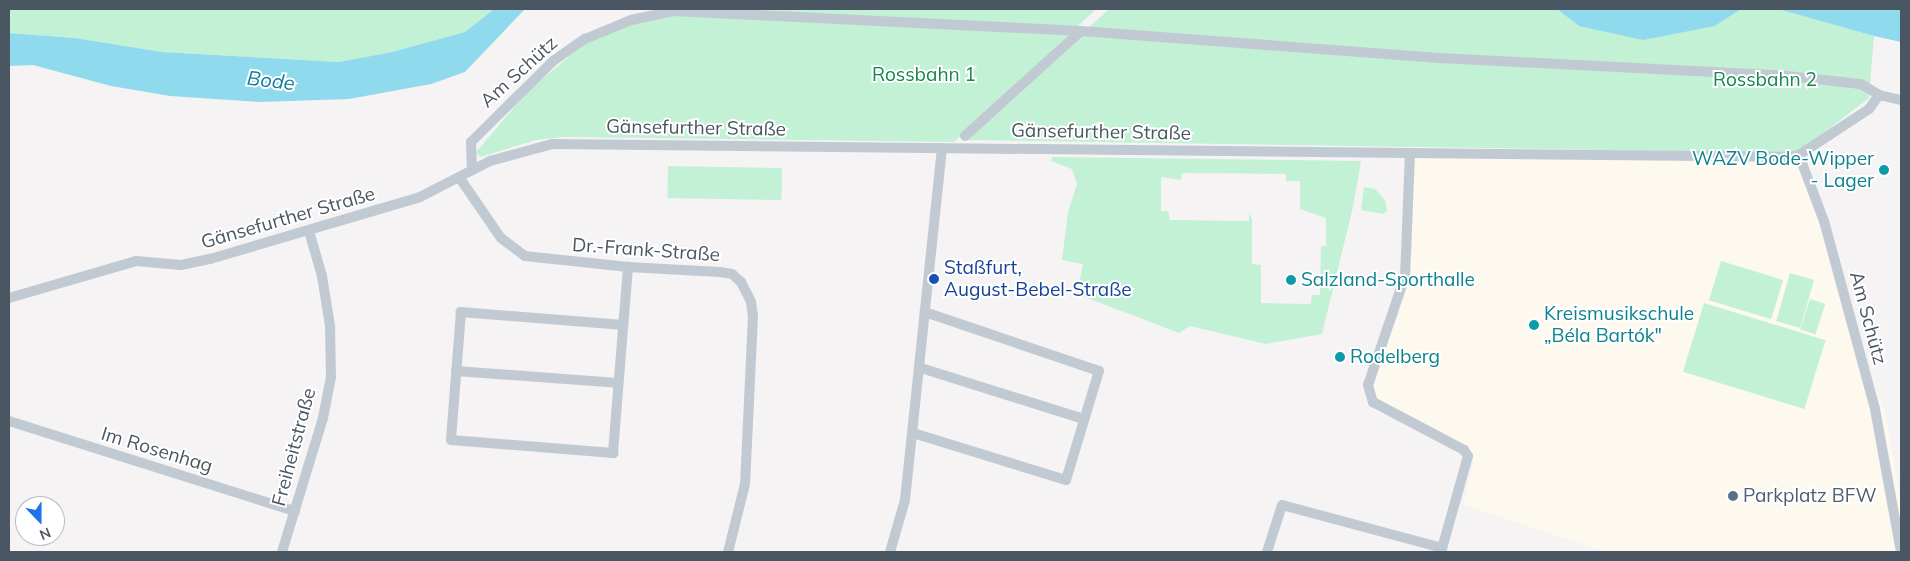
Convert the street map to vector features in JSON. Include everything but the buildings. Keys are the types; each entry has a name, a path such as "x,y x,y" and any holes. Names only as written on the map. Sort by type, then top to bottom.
{"street":[{"name":"Am Schütz","path":"472,170 471,142 514,97 553,61 585,39 631,20 673,11 1081,31 1439,58 1778,75 1862,84 1879,95 1901,100"},
{"path":"965,136 1081,31"},
{"path":"1799,155 1869,109 1879,95"},
{"name":"Gänsefurther Straße","path":"9,298 136,261 189,264 309,231 420,197 472,170 519,151 552,144 1799,155"},
{"path":"890,552 905,500 921,368 942,148"},
{"path":"1267,552 1282,505 1442,550 1468,456 1464,450 1373,402 1368,395 1374,365 1405,276 1410,152"},
{"name":"Am Schütz","path":"1799,155 1824,221 1875,409 1901,552"},
{"name":"Dr.-Frank-Straße","path":"458,178 501,238 514,251 533,259 732,274 741,282 752,302 745,484 728,552"},
{"name":"Freiheitstraße","path":"282,552 323,418 330,377 330,326 322,276 309,231"},
{"path":"623,325 461,312 451,440 613,453 628,267"},
{"path":"913,433 1066,480 1099,370 925,312"},
{"path":"921,368 1084,419"},
{"path":"456,370 618,383"},
{"name":"Im Rosenhag","path":"9,421 295,511"}],"shaded area":[{"path":"1414,146 1792,153 1804,148 1869,371 1885,412 1901,502 1901,552 1607,552 1463,505 1474,462 1470,449 1375,399 1372,390 1406,292 1412,252"}],"green space":[{"path":"9,9 494,9 465,32 392,52 339,62 162,52 75,38 9,33"},
{"name":"Rossbahn 1","path":"664,9 1096,9 954,142 563,137 536,140 480,157 476,152 528,91 584,44"},
{"name":"Rossbahn 2","path":"1109,9 1557,9 1579,26 1715,26 1741,9 1778,9 1874,36 1869,98 1804,148 1792,153 967,140"},
{"path":"1052,157 1361,161 1353,207 1322,334 1266,344 1190,326 1179,333 1077,294 1083,264 1062,260 1068,212 1077,184 1072,169 1051,161","holes":["1182,173 1286,174 1286,181 1300,181 1300,209 1326,218 1326,246 1321,246 1320,295 1312,295 1311,304 1261,303 1261,265 1252,264 1252,219 1249,213 1249,221 1170,220 1168,211 1161,211 1161,177 1181,180"]},
{"path":"668,166 782,168 781,200 667,198"},
{"path":"1364,187 1375,189 1385,200 1387,211 1383,214 1361,210"},
{"path":"1721,261 1783,280 1771,319 1709,300"},
{"path":"1790,273 1814,280 1800,328 1776,321"},
{"path":"1810,299 1825,304 1815,334 1800,329"},
{"path":"1704,303 1825,340 1804,409 1683,372"}],"water":[{"name":"Bode","path":"494,9 525,9 465,72 431,84 349,99 260,102 170,96 111,86 33,65 9,66 9,33 75,38 162,52 339,62 392,52 465,32"},
{"path":"1557,9 1741,9 1715,26 1643,40 1579,26"},
{"path":"1778,9 1901,9 1901,42 1874,36"}],"place":[{"name":"WAZV Bode-Wipper - Lager","path":"1884,170"},
{"name":"Staßfurt, August-Bebel-Straße","path":"934,279"},
{"name":"Salzland-Sporthalle","path":"1291,280"},
{"name":"Kreismusikschule „Béla Bartók\"","path":"1534,325"},
{"name":"Rodelberg","path":"1340,357"},
{"name":"Parkplatz BFW","path":"1733,496"}]}
